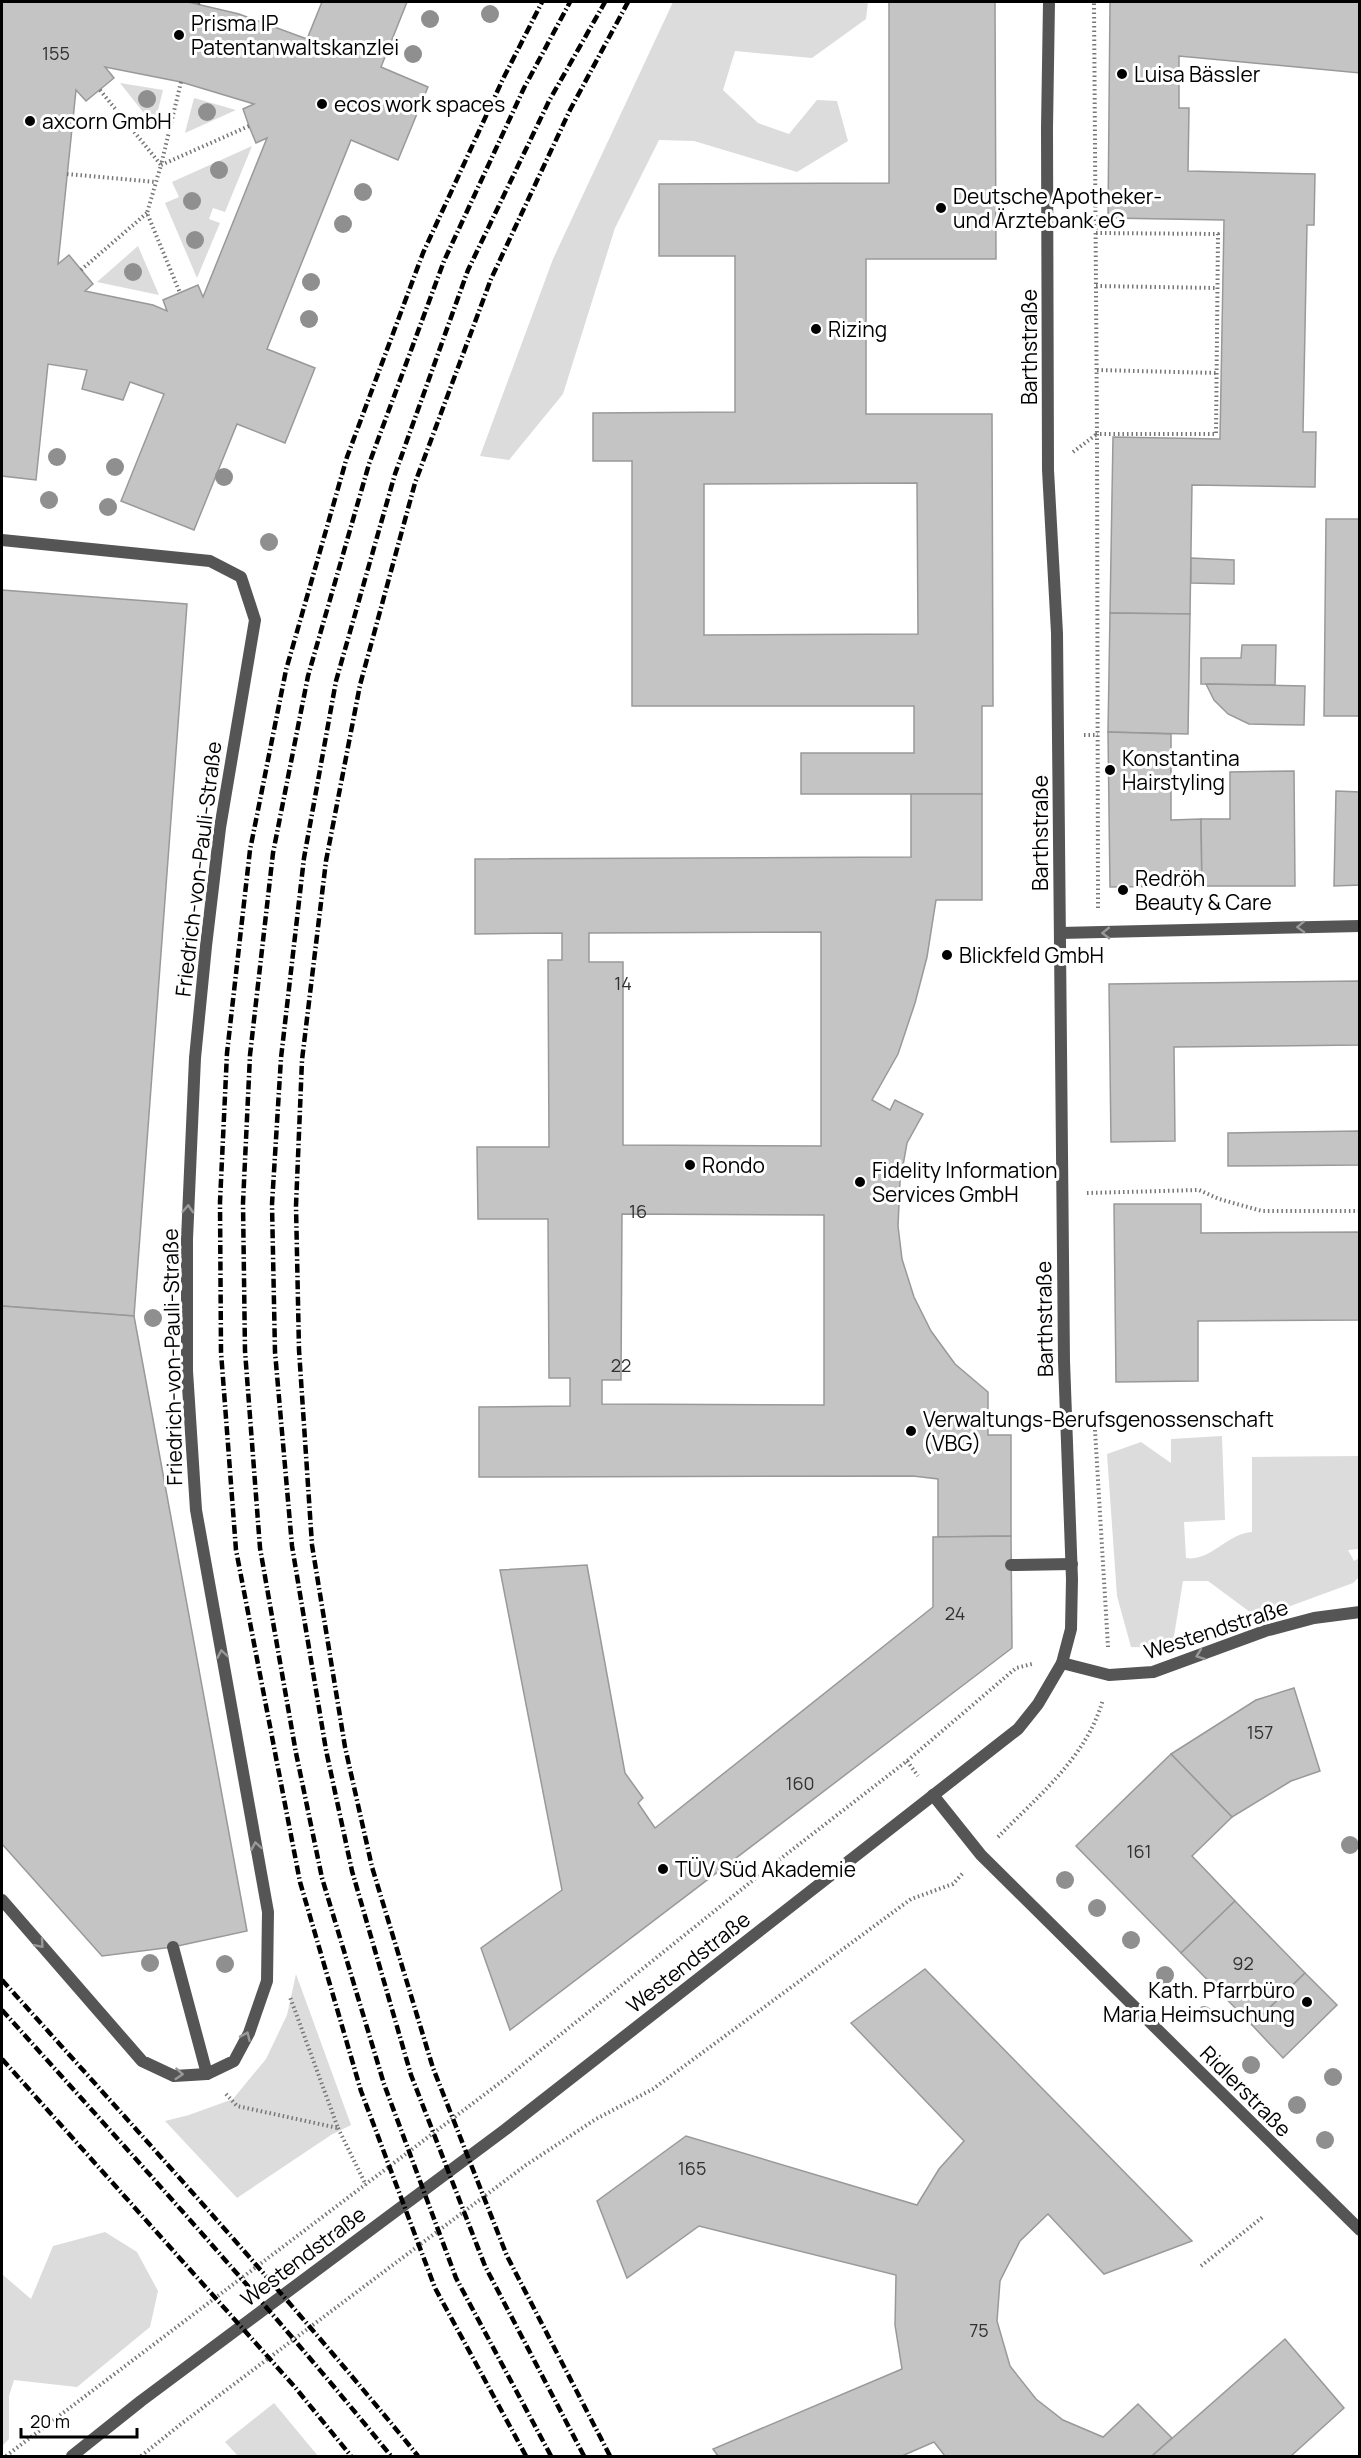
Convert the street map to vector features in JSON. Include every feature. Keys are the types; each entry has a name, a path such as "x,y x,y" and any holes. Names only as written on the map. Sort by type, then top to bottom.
{"street":[{"name":"Barthstraße","path":"1049,2 1048,470 1058,633 1065,1398 1072,1564 1071,1629 1062,1663"},
{"name":"Friedrich-von-Pauli-Straße","path":"2,540 60,548 210,561 241,577 255,620 220,828 197,1035 187,1239 187,1371 196,1510 268,1912 267,1981 249,2033 234,2061 207,2074 174,2076 142,2061 2,1900"},
{"path":"1060,933 1359,926"},
{"path":"1011,1565 1072,1564"},
{"name":"Westendstraße","path":"72,2457 141,2401 506,2129 1018,1729 1038,1704 1062,1663 1109,1675 1153,1672 1265,1631 1314,1618 1359,1611"},
{"name":"Ridlerstraße","path":"933,1795 981,1855 1359,2230"},
{"path":"173,1947 207,2074"}],"path":[{"path":"1095,2 1099,933"},
{"path":"81,270 147,213 181,82"},
{"path":"100,90 161,165"},
{"path":"161,165 249,126"},
{"path":"67,174 156,182"},
{"path":"147,213 180,293"},
{"path":"1048,470 1097,434 1216,434 1218,234 1096,233"},
{"path":"1096,286 1217,288"},
{"path":"1097,370 1216,373"},
{"path":"1063,1193 1199,1190 1219,1199 1262,1211 1359,1211"},
{"path":"6,2457 505,2079 753,1880 939,1735 1016,1668"},
{"path":"141,2457 190,2416 526,2165 596,2119 652,2089 911,1899"},
{"path":"267,1981 290,1996 338,2128 366,2185"},
{"path":"207,2074 237,2106 338,2128"},
{"path":"1201,2266 1264,2216"}],"shaded area":[{"path":"673,2 868,2 866,19 812,58 735,51 723,90 758,123 789,134 817,100 837,101 848,141 797,172 694,141 659,140 615,228 563,394 509,460 480,456 553,259"},
{"path":"120,83 163,90 154,126"},
{"path":"194,98 236,110 185,133"},
{"path":"252,146 225,212 213,208 209,219 220,223 197,278 165,203 179,197 172,182"},
{"path":"138,246 159,295 97,282"},
{"path":"1222,1436 1225,1520 1184,1522 1186,1558 1203,1556 1235,1537 1252,1532 1252,1457 1359,1456 1359,1549 1348,1550 1354,1561 1359,1558 1359,1577 1353,1583 1258,1618 1208,1581 1183,1581 1172,1648 1131,1647 1117,1596 1107,1454 1141,1442 1171,1463 1171,1439"},
{"path":"296,1974 351,2125 331,2135 237,2198 165,2121 233,2099 266,2059 287,2015"},
{"path":"105,2232 137,2252 158,2291 150,2327 77,2387 14,2380 9,2396 9,2439 2,2446 2,2276 31,2299 53,2246"},
{"path":"274,2403 318,2456 238,2456 225,2442"}],"building":[{"path":"2,2 188,2 239,14 307,39 322,2 407,2 381,67 428,87 398,160 351,140 267,349 315,368 285,443 237,424 194,530 121,501 164,394 130,382 123,400 82,389 87,370 48,364 36,480 2,476","holes":["105,67 181,82 254,104 243,109 249,126 256,143 267,138 203,297 198,285 163,300 167,311 153,305 85,291 93,284 69,255 58,264 76,90 86,101 114,78"]},
{"path":"889,2 995,2 996,259 866,259 866,414 992,414 993,706 982,706 982,794 801,794 801,753 914,753 914,706 632,706 632,461 593,461 593,413 735,412 735,256 659,256 659,184 889,183","holes":["917,483 918,634 704,635 704,484"]},
{"path":"1110,2 1360,2 1360,73 1179,56 1179,108 1189,108 1188,171 1315,174 1314,225 1307,225 1303,432 1316,432 1315,487 1192,485 1190,614 1110,613 1113,437 1220,439 1224,220 1108,218"},
{"path":"1326,519 1360,519 1360,716 1324,716"},
{"path":"1191,558 1234,560 1234,584 1191,583"},
{"path":"2,590 187,604 134,1316 2,1306"},
{"path":"1110,613 1190,614 1188,734 1108,732"},
{"path":"1242,645 1276,645 1275,685 1201,684 1201,658 1241,658"},
{"path":"1206,684 1305,686 1304,725 1249,724 1228,714 1214,700"},
{"path":"1108,732 1171,734 1171,820 1201,819 1202,886 1110,887"},
{"path":"1294,771 1295,886 1202,886 1201,819 1230,819 1230,772"},
{"path":"1336,791 1360,792 1360,885 1334,886"},
{"name":"Rondo","path":"911,794 982,794 982,900 936,900 927,957 915,1003 898,1054 872,1100 890,1110 895,1100 923,1114 907,1143 900,1182 898,1226 902,1259 914,1297 931,1331 955,1364 988,1392 988,1435 1011,1435 1011,1536 938,1537 938,1479 913,1476 479,1477 479,1407 570,1406 570,1378 549,1378 548,1219 478,1219 477,1147 549,1147 548,960 562,960 562,933 475,934 475,859 911,857","holes":["821,932 821,1146 623,1145 623,962 589,962 589,933","622,1214 824,1215 824,1405 602,1404 602,1380 621,1380"]},
{"path":"1360,981 1360,1045 1174,1047 1175,1141 1111,1142 1109,984"},
{"path":"1360,1131 1360,1165 1228,1166 1228,1133"},
{"path":"1114,1204 1201,1204 1201,1233 1360,1232 1360,1320 1198,1321 1198,1381 1116,1382"},
{"path":"2,1306 134,1316 247,1931 173,1947 102,1956 2,1844"},
{"path":"1011,1536 1012,1648 510,2030 481,1948 562,1890 500,1570 587,1565 625,1773 643,1798 638,1803 655,1828 933,1607 933,1537"},
{"path":"1294,1688 1320,1771 1291,1781 1232,1817 1171,1754 1256,1700"},
{"path":"1171,1754 1232,1817 1192,1856 1235,1901 1181,1953 1076,1846"},
{"path":"1235,1901 1305,1973 1252,2025 1181,1953"},
{"path":"925,1969 1192,2241 1104,2274 1048,2214 1020,2241 1000,2281 997,2321 1010,2366 1036,2399 1063,2420 1103,2437 1138,2404 1172,2438 1152,2456 945,2456 934,2442 902,2456 718,2456 713,2449 902,2369 895,2325 896,2275 699,2226 627,2278 597,2201 686,2136 917,2205 939,2169 964,2141 851,2023"},
{"path":"1305,1973 1337,2005 1283,2058 1252,2025"},
{"path":"1285,2339 1344,2408 1291,2456 1152,2456"}],"railway":[{"path":"526,2456 435,2288 361,2091 300,1882 236,1550 221,1352 220,1202 227,1053 250,850 286,670 347,457 423,253 503,79 542,2"},
{"path":"551,2456 456,2278 384,2084 322,1878 296,1753 260,1548 245,1351 243,1203 250,1055 273,853 308,676 369,464 444,261 524,88 570,2"},
{"path":"584,2456 485,2266 411,2075 352,1871 326,1750 292,1546 275,1352 272,1204 281,1058 304,858 336,681 395,474 468,270 549,101 605,2"},
{"path":"610,2456 507,2256 433,2068 372,1867 345,1747 312,1545 299,1350 296,1206 302,1060 326,861 360,685 415,483 491,279 570,110 628,2"},
{"path":"2,1980 265,2275 418,2456"},
{"path":"2,2010 248,2286 391,2456"},
{"path":"2,2059 294,2386 351,2456"}],"place":[{"name":"Prisma IP Patentanwaltskanzlei","path":"179,35"},
{"name":"Luisa Bässler","path":"1122,74"},
{"name":"ecos work spaces","path":"322,104"},
{"name":"axcorn GmbH","path":"30,121"},
{"name":"Deutsche Apotheker- und Ärztebank eG","path":"941,208"},
{"name":"Rizing","path":"816,329"},
{"name":"Konstantina Hairstyling","path":"1110,770"},
{"name":"Redröh Beauty & Care","path":"1123,890"},
{"name":"Blickfeld GmbH","path":"947,955"},
{"name":"Rondo","path":"690,1165"},
{"name":"Fidelity Information Services GmbH","path":"860,1182"},
{"name":"Verwaltungs-Berufsgenossenschaft (VBG)","path":"911,1431"},
{"name":"TÜV Süd Akademie","path":"663,1869"},
{"name":"Kath. Pfarrbüro Maria Heimsuchung","path":"1307,2002"}]}
